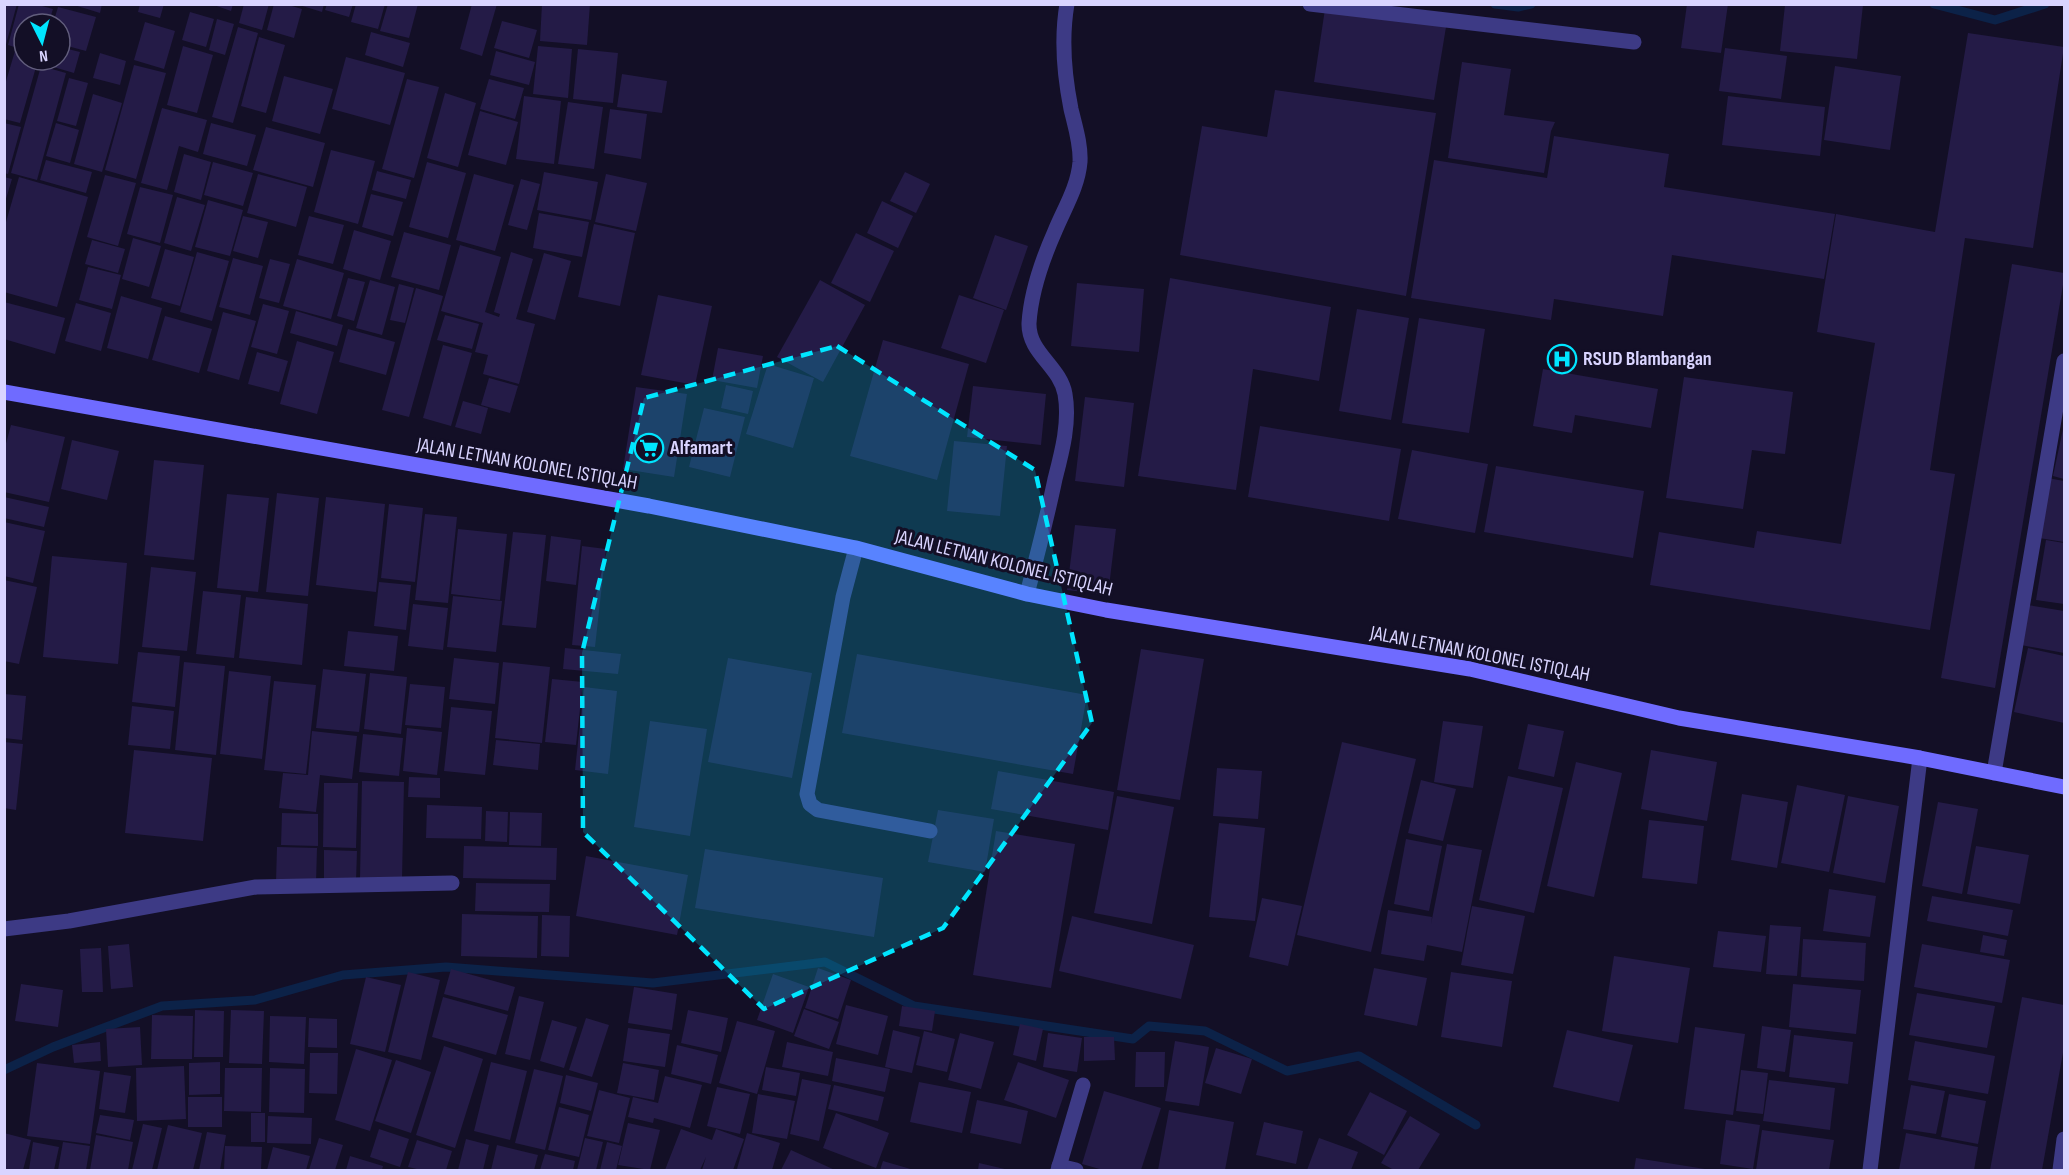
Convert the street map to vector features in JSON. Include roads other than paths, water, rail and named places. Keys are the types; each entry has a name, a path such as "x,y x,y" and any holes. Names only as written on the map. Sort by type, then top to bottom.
{"street":[{"path":"1027,594 1064,442 1067,412 1066,396 1059,376 1038,351 1029,330 1031,310 1041,270 1053,234 1077,179 1080,162 1080,149 1065,80 1064,21 1067,4"},
{"path":"1310,4 1634,42"},
{"path":"1994,773 2064,362"},
{"name":"JALAN LETNAN KOLONEL ISTIQLAH","path":"4,392 649,506 856,548 1027,594 1106,610 1470,669 1678,718 1920,758 2064,787"},
{"path":"856,548 843,597 807,794 810,804 825,812 930,831"},
{"path":"1870,1170 1920,758"},
{"path":"4,929 69,921 256,887 452,883"},
{"path":"1076,1170 1058,1168 1083,1085"},
{"path":"2060,1170 2064,1139"}],"waterway":[{"path":"1495,4 1518,7 1531,4"},
{"path":"1934,4 1995,20 2045,4"},
{"path":"4,1070 53,1047 162,1006 255,1000 343,975 446,967 653,983 825,962 914,1006 1133,1039 1149,1026 1205,1031 1287,1071 1359,1056 1476,1125"}],"place":[{"name":"RSUD Blambangan","path":"1562,359"},
{"name":"Alfamart","path":"649,448"}]}
